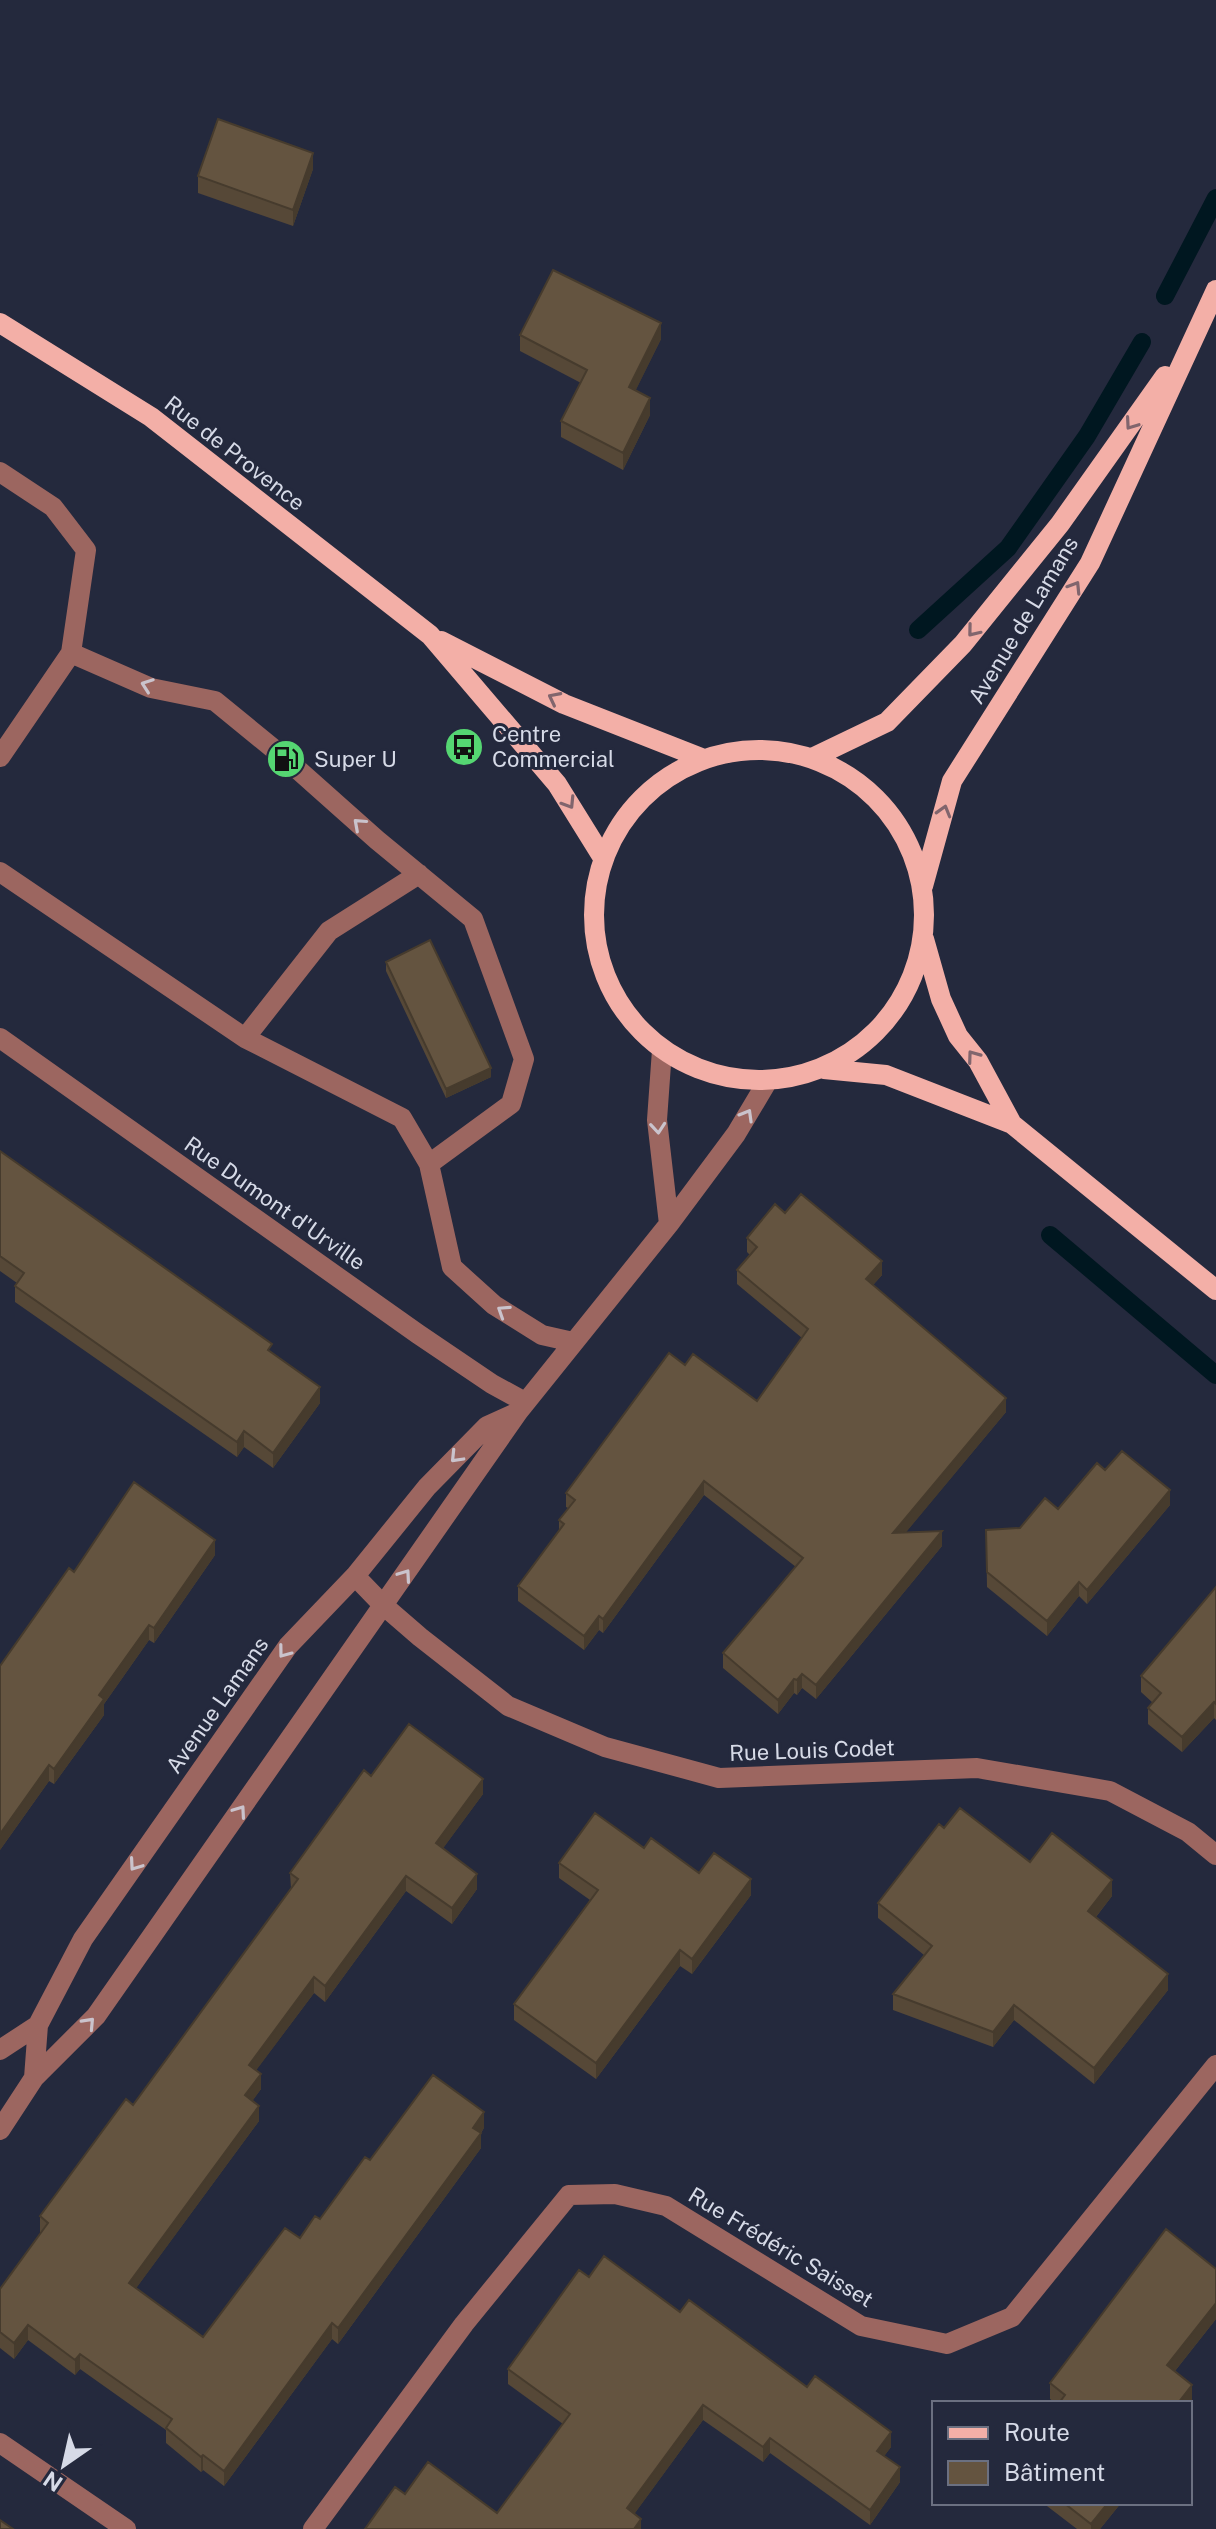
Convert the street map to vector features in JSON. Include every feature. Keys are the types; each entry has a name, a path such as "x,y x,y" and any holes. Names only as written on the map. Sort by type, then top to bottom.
{"main road":[{"name":"Avenue de Lamans","path":"923,886 952,781 1090,563 1216,290"},
{"name":"Rue de Provence","path":"0,323 151,417 430,635 564,704 704,759"},
{"name":"Avenue de Lamans","path":"812,758 887,722 963,644 1060,524 1192,338"},
{"name":"Rue de Provence","path":"430,635 557,784 603,858"},
{"path":"924,939 906,993 872,1038 824,1069 767,1082 712,1075 662,1050 631,1021 609,985 595,944 594,900 603,858 626,816 661,781 704,759 752,751 777,751 812,758 852,778 885,807 909,844 923,886 924,939 941,999 958,1036 978,1061 1012,1124"},
{"path":"824,1069 886,1075 1012,1124 1216,1290"}],"street":[{"path":"0,472 53,507 86,550 71,653 0,757"},
{"path":"71,653 151,688 215,701 473,919 524,1059 511,1104 429,1164"},
{"path":"0,872 245,1038 402,1118 429,1164 452,1267 494,1305 542,1335 573,1342"},
{"path":"245,1038 329,931 419,874"},
{"name":"Rue Dumont d'Urville","path":"0,1038 522,1407"},
{"path":"662,1050 657,1120 669,1224"},
{"name":"Avenue Lamans","path":"0,2130 34,2078 96,2016 522,1407 669,1224 736,1134 767,1082"},
{"name":"Avenue Lamans","path":"34,2078 38,2025 83,1939 288,1646 355,1576 427,1487 487,1426 522,1407"},
{"name":"Rue Louis Codet","path":"355,1576 383,1605 508,1706 605,1747 719,1778 977,1768 1110,1791 1188,1832 1216,1855"},
{"path":"0,2050 38,2025"},
{"name":"Rue Frédéric Saisset","path":"313,2529 464,2324 569,2195 615,2194 666,2206 861,2326 947,2344 1012,2317 1216,2065"},
{"path":"0,2443 126,2529"}],"building":[{"path":"218,119 313,153 293,210 198,176"},
{"path":"553,270 661,323 629,387 650,398 623,453 561,421 587,370 520,335"},
{"path":"430,940 491,1068 446,1089 386,962"},
{"path":"0,1151 272,1344 268,1350 320,1387 273,1453 244,1431 237,1442 15,1286 24,1273 0,1256"},
{"path":"801,1194 882,1261 866,1279 1006,1398 893,1533 942,1531 816,1685 802,1674 797,1680 794,1679 778,1700 723,1653 803,1558 704,1481 603,1619 599,1616 584,1636 518,1586 564,1524 559,1520 575,1500 566,1493 669,1353 685,1365 693,1354 757,1401 808,1329 737,1270 757,1247 747,1238 775,1204 785,1213"},
{"path":"1122,1451 1170,1490 1087,1590 1079,1582 1047,1621 987,1572 986,1530 1020,1528 1045,1498 1058,1509 1097,1463 1105,1470"},
{"path":"134,1482 215,1540 154,1628 149,1625 99,1695 104,1699 54,1769 49,1765 0,1834 0,1666 69,1568 74,1572"},
{"path":"1216,1587 1216,1704 1214,1702 1182,1737 1148,1708 1161,1693 1141,1676"},
{"path":"409,1724 483,1779 436,1843 477,1874 452,1908 406,1876 325,1986 314,1977 249,2065 261,2074 245,2095 259,2106 129,2283 203,2337 285,2228 300,2238 315,2216 320,2219 365,2157 370,2160 433,2075 484,2112 473,2128 481,2133 338,2328 332,2323 224,2471 203,2455 201,2457 166,2428 172,2419 80,2354 75,2360 28,2325 14,2343 0,2332 0,2289 48,2223 40,2216 126,2099 133,2105 298,1879 290,1873 364,1770 371,1776"},
{"path":"960,1808 1030,1862 1052,1833 1112,1880 1088,1911 1168,1974 1094,2068 1014,2005 993,2032 893,1994 932,1946 878,1903 939,1824 944,1828"},
{"path":"595,1813 644,1848 651,1838 699,1873 714,1853 751,1879 692,1959 680,1950 596,2063 514,2004 598,1890 559,1863"},
{"path":"1166,2229 1216,2269 1216,2303 1167,2365 1192,2385 1180,2401 1060,2401 1065,2395 1050,2383"},
{"path":"604,2256 680,2312 689,2300 807,2387 815,2376 891,2432 877,2451 900,2467 870,2510 770,2438 763,2447 703,2405 627,2508 641,2519 634,2529 365,2529 395,2487 405,2494 428,2462 497,2513 570,2414 508,2369 579,2270 589,2277"},
{"path":"1067,2505 1106,2505 1091,2524"},
{"path":"0,2520 13,2529 0,2529"}],"waterway":[{"path":"1165,296 1216,198"},
{"path":"918,630 1008,548 1087,436 1142,342"},
{"path":"1050,1235 1216,1375"}],"place":[{"name":"Centre Commercial","path":"464,747"},
{"name":"Super U","path":"286,759"}]}
